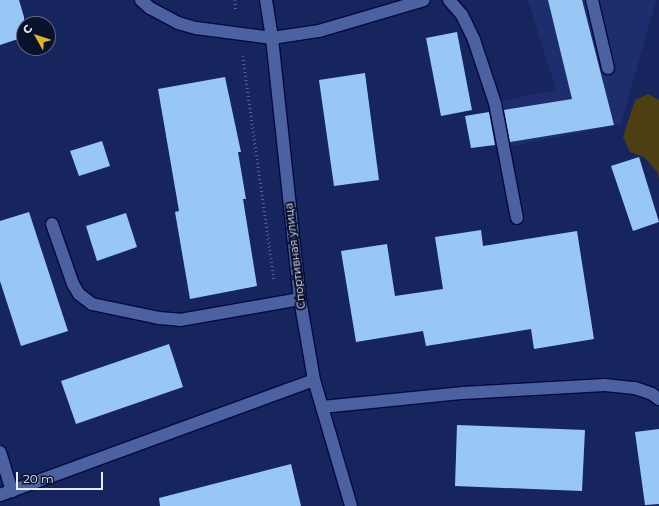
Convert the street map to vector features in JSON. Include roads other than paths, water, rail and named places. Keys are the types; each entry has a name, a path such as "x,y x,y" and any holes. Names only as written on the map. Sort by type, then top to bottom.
{"street":[{"path":"141,0 150,8 178,23 196,28 272,38 318,31 424,0"},
{"name":"Спортивная улица","path":"266,0 272,38 300,300 314,380 351,506"},
{"path":"449,0 462,15 474,40 495,103 518,218"},
{"path":"592,0 608,68"},
{"path":"52,224 73,284 79,294 92,304 159,318 180,320 300,300"},
{"path":"0,495 314,380"},
{"path":"322,407 463,393 605,385 635,388 652,394 659,399"},
{"path":"0,452 12,491"}]}
